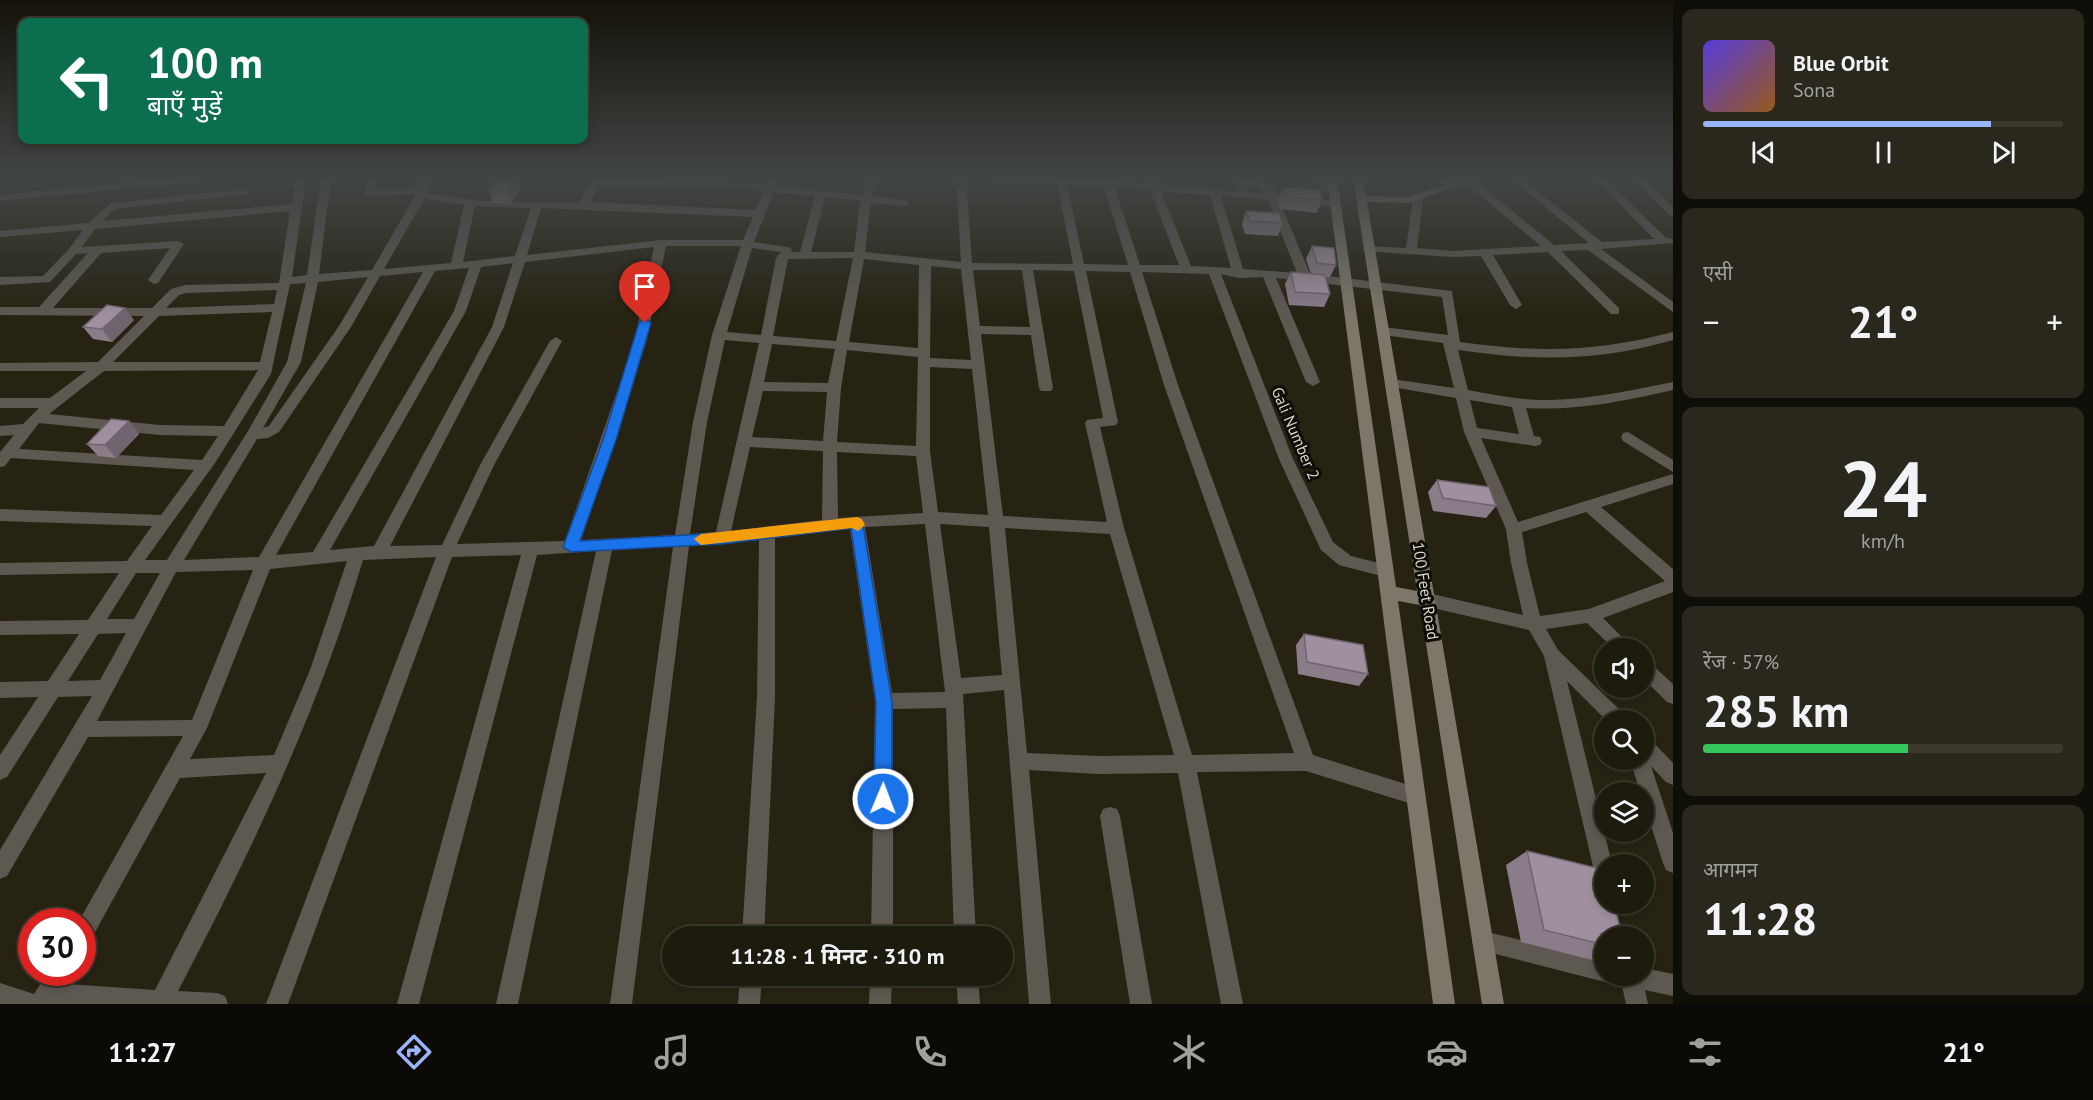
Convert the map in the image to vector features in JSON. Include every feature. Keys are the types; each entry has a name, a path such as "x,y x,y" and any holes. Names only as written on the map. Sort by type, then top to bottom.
{"main road":[{"path":"1338,225 1444,1004"},
{"name":"100 Feet Road","path":"1365,225 1493,1004"},
{"path":"1387,591 1428,600"}],"street":[{"path":"0,234 103,225"},
{"path":"0,771 132,566 227,432 267,366 294,225"},
{"path":"0,868 83,729 171,567 253,434 294,362 313,278 320,225"},
{"path":"253,434 271,431 288,411 345,327 403,225"},
{"path":"456,266 465,225"},
{"path":"379,552 498,327 530,225"},
{"path":"621,1004 646,828 680,540 718,335 756,225"},
{"path":"805,254 813,225"},
{"path":"830,526 830,445 834,388 863,225"},
{"path":"964,225 1020,761 1040,1004"},
{"path":"1070,225 1111,422 1092,423 1116,528 1186,765 1232,1004"},
{"path":"1120,225 1206,485 1306,762"},
{"path":"1169,225 1186,269"},
{"path":"1225,225 1239,273"},
{"path":"1285,225 1305,277"},
{"path":"1411,252 1415,225"},
{"path":"1524,225 1615,311"},
{"path":"1569,225 1673,308"},
{"path":"1650,225 1668,241"},
{"path":"0,281 46,279 73,251 91,226"},
{"path":"1369,249 1411,252 1485,252 1668,241"},
{"path":"4,458 32,423 52,403 104,365 180,290 284,283 313,278 476,264 661,243 748,243 787,250 786,255"},
{"path":"571,547 640,343 661,243"},
{"path":"73,251 178,244 154,280"},
{"path":"42,311 98,249"},
{"path":"1485,252 1516,305"},
{"path":"722,538 767,340 782,258 786,255 859,255 967,266 1186,269 1374,284 1448,294 1455,340 1449,342"},
{"path":"925,263 924,451 953,694 965,926"},
{"path":"318,558 460,311 476,264"},
{"path":"1027,267 1046,388"},
{"path":"96,912 178,769 198,728 264,564 431,268"},
{"name":"Gali Number 2","path":"1214,271 1286,459 1327,546 1333,555 1341,560 1385,571"},
{"path":"1268,274 1313,382"},
{"path":"0,311 157,312 279,308"},
{"path":"974,330 1037,331"},
{"path":"1383,331 1509,352 1586,356 1617,351 1673,336"},
{"path":"718,335 842,346 978,365"},
{"path":"277,1004 446,552 487,465 556,341"},
{"path":"1449,342 1471,432 1514,529 1519,563 1534,624 1552,655 1608,710"},
{"path":"0,367 267,366"},
{"path":"1392,383 1518,403 1579,403 1673,386"},
{"path":"757,386 834,388"},
{"path":"0,403 52,403"},
{"path":"1471,432 1532,440 1518,403"},
{"path":"0,431 32,423 227,432"},
{"path":"1628,437 1673,467"},
{"path":"745,442 924,451"},
{"path":"4,458 205,465"},
{"path":"1514,529 1673,479"},
{"path":"1588,505 1673,578"},
{"path":"0,515 165,521"},
{"path":"0,569 264,564 379,552 531,549 722,538 857,522 933,518 1116,528"},
{"path":"857,522 884,702 882,926"},
{"path":"754,926 766,697 767,533"},
{"path":"507,1004 605,545"},
{"path":"408,1004 531,549"},
{"path":"161,1002 226,876 279,763 329,642 357,554"},
{"path":"1428,600 1534,624 1590,616 1673,585"},
{"path":"1590,616 1613,638"},
{"path":"0,628 140,626"},
{"path":"1552,655 1600,854"},
{"path":"1654,678 1673,696"},
{"path":"884,702 953,694 1011,682"},
{"path":"0,690 104,688"},
{"path":"83,729 198,728"},
{"path":"1654,756 1673,776"},
{"path":"1020,761 1098,765 1306,762 1415,796"},
{"path":"178,769 279,763"},
{"path":"1643,770 1673,863"},
{"path":"1110,816 1141,1004"},
{"path":"1483,942 1594,968"},
{"path":"1654,981 1673,985"},
{"path":"40,1000 50,986"},
{"path":"749,1004 750,986"},
{"path":"880,1004 881,986"},
{"path":"968,986 969,1004"},
{"path":"1631,986 1637,1004"},
{"path":"0,994 40,1000 217,1004"}],"building":[{"path":"1312,246 1334,248 1336,265 1317,263"},
{"path":"1291,272 1325,275 1330,294 1295,292"},
{"path":"107,305 125,308 102,329 83,327"},
{"path":"111,419 129,421 105,445 87,444"},
{"path":"1437,480 1489,487 1496,506 1443,498"},
{"path":"1304,634 1363,645 1368,674 1307,662"},
{"path":"1527,851 1594,867 1594,914 1617,914 1620,926 1594,926 1594,942 1544,930"}],"slow traffic":[{"path":"701,539 857,522 858,525"}],"route":[{"path":"645,323 609,440 571,547 722,538 857,522 884,702 883,799"}]}
